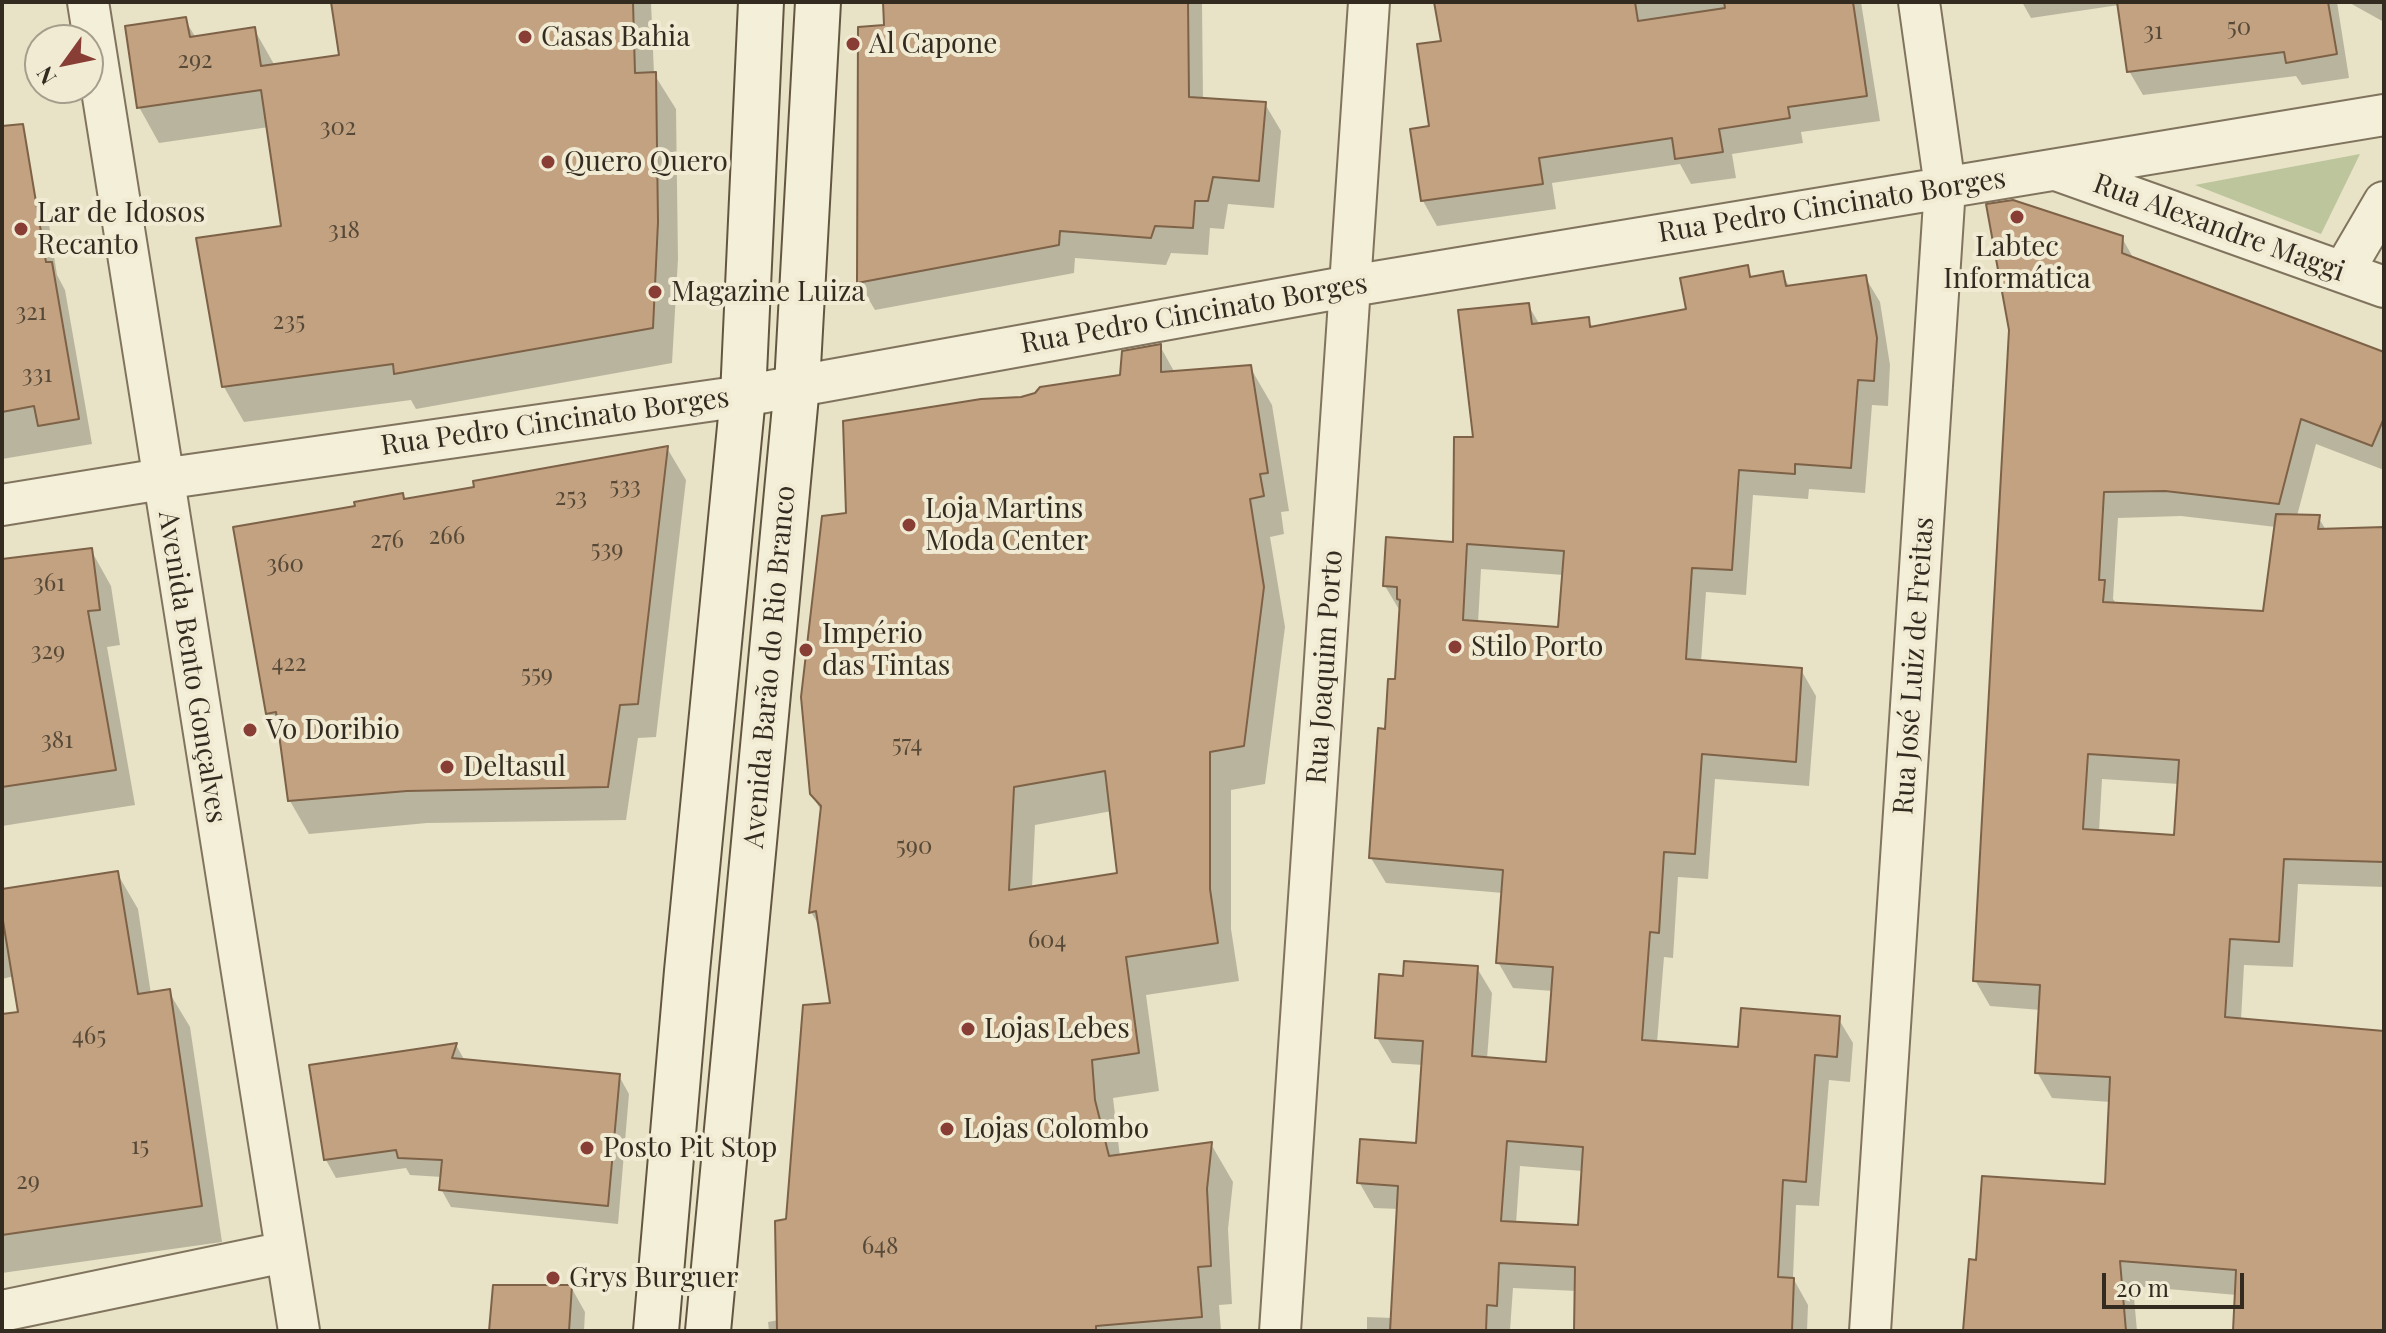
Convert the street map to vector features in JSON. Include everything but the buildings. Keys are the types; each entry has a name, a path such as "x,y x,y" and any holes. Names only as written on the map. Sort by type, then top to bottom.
{"main road":[{"name":"Avenida Barão do Rio Branco","path":"656,1331 688,956 743,396 761,2"},
{"name":"Avenida Barão do Rio Branco","path":"708,1331 797,385 818,2"}],"street":[{"name":"Avenida Bento Gonçalves","path":"88,2 299,1331"},
{"name":"Rua Joaquim Porto","path":"1280,1331 1369,2"},
{"name":"Rua José Luiz de Freitas","path":"1870,1331 1945,187 1919,2"},
{"name":"Rua Pedro Cincinato Borges","path":"2,505 162,479 743,396 1351,286 2384,115"},
{"name":"Rua Alexandre Maggi","path":"2054,169 2384,287"},
{"path":"2343,272 2384,202"},
{"path":"2,1311 285,1252"}],"green space":[{"path":"2360,154 2321,234 2195,185"}],"place":[{"name":"Casas Bahia","path":"525,37"},
{"name":"Al Capone","path":"853,44"},
{"name":"Quero Quero","path":"548,162"},
{"name":"Labtec Informática","path":"2017,217"},
{"name":"Lar de Idosos Recanto","path":"21,229"},
{"name":"Magazine Luiza","path":"655,292"},
{"name":"Loja Martins Moda Center","path":"909,525"},
{"name":"Stilo Porto","path":"1455,647"},
{"name":"Império das Tintas","path":"806,650"},
{"name":"Vo Doribio","path":"250,730"},
{"name":"Deltasul","path":"447,767"},
{"name":"Lojas Lebes","path":"968,1029"},
{"name":"Lojas Colombo","path":"947,1129"},
{"name":"Posto Pit Stop","path":"587,1148"},
{"name":"Grys Burguer","path":"553,1278"}]}
